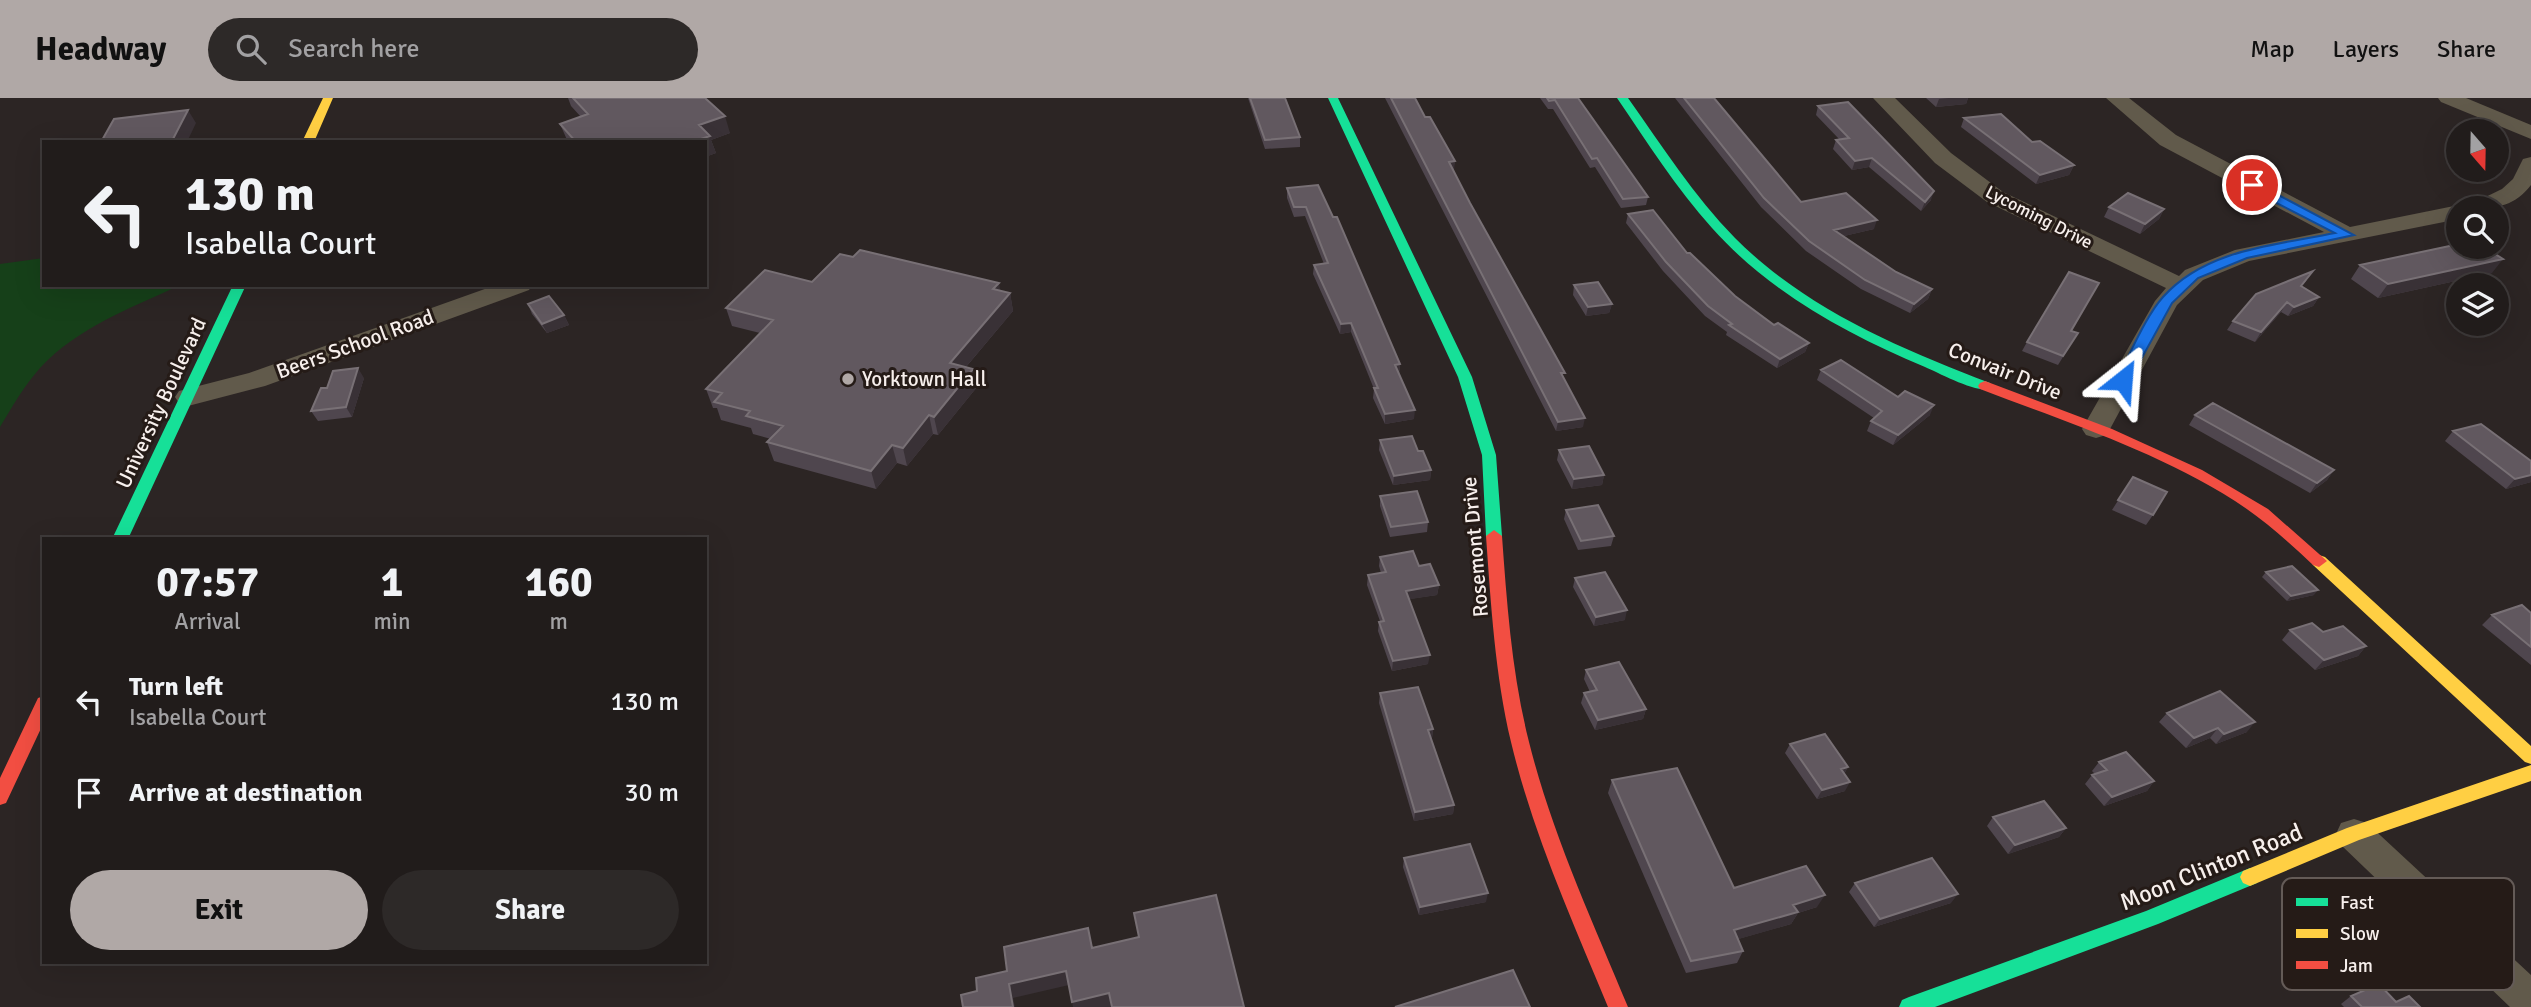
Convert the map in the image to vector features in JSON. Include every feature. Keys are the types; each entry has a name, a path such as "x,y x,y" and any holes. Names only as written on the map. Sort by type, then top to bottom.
{"street":[{"path":"308,140 328,98"},
{"name":"Rosemont Drive","path":"1333,98 1465,377 1482,427 1489,454 1506,666 1515,716 1562,873 1618,1007"},
{"name":"Convair Drive","path":"1622,98 1718,228 1749,258 1788,289 1838,320 1892,347 2096,429 2200,475 2273,521 2531,757"},
{"name":"Lycoming Drive","path":"1883,98 1943,158 1995,198 2180,285"},
{"path":"2116,98 2168,140 2348,235"},
{"path":"2448,98 2531,132"},
{"path":"2509,196 2524,179 2531,164"},
{"path":"2096,429 2152,324 2180,285 2209,267 2234,257 2446,215"},
{"name":"University Boulevard","path":"121,537 239,287"},
{"name":"Beers School Road","path":"188,397 256,380 514,287"},
{"path":"0,797 42,707"},
{"name":"Moon Clinton Road","path":"1909,1007 2151,918 2354,834 2531,773"},
{"path":"2354,834 2400,878"},
{"path":"2514,986 2531,1002"}],"green space":[{"path":"42,258 42,287 177,287 106,320 71,341 40,368 0,427 0,264"}],"building":[{"path":"573,98 705,98 725,116 699,125 710,136 698,140 574,140 560,124 588,114"},
{"path":"1250,98 1285,98 1300,137 1265,140"},
{"path":"1391,98 1415,98 1425,117 1430,117 1455,161 1449,162 1470,203 1565,373 1561,373 1585,418 1558,422"},
{"path":"1547,98 1578,98 1648,197 1623,199 1597,158 1592,159 1555,100 1549,101"},
{"path":"1684,98 1714,98 1801,202 1846,193 1877,220 1834,230 1896,272 1932,289 1914,304 1865,280 1809,241 1764,198"},
{"path":"1848,102 1934,191 1925,202 1872,158 1855,161 1836,140 1849,138 1818,106"},
{"path":"188,110 173,139 166,140 102,140 114,119"},
{"path":"2001,114 2032,142 2040,141 2074,165 2040,175 1964,118"},
{"path":"1318,185 1333,217 1337,217 1400,364 1395,365 1415,410 1385,414 1374,388 1378,388 1351,323 1341,324 1314,265 1328,263 1306,207 1294,207 1287,188"},
{"path":"2128,193 2164,209 2145,224 2109,207"},
{"path":"1653,210 1687,253 1735,296 1774,325 1778,323 1809,343 1780,359 1729,325 1732,324 1708,306 1666,262 1628,214"},
{"path":"2446,247 2446,259 2503,259 2388,284 2360,265"},
{"name":"Yorktown Hall","path":"860,250 999,283 993,289 1010,293 950,363 973,369 934,417 929,415 903,448 892,445 871,471 767,442 783,426 746,416 750,411 714,402 722,393 706,389 773,320 726,308 765,270 812,282 840,254 853,257"},
{"path":"2313,271 2301,286 2319,297 2294,307 2287,302 2261,332 2233,321 2256,294"},
{"path":"2069,272 2099,283 2071,331 2078,333 2063,356 2027,342"},
{"path":"1598,282 1612,304 1588,307 1574,285"},
{"path":"549,296 564,315 542,324 528,304"},
{"path":"1841,360 1898,397 1905,391 1934,405 1898,435 1871,421 1882,411 1821,370"},
{"path":"358,368 346,407 311,411 321,388 327,388 333,371"},
{"path":"2213,403 2334,470 2317,483 2195,415"},
{"path":"2481,424 2531,461 2531,475 2515,479 2453,431"},
{"path":"1412,436 1418,451 1423,451 1431,470 1394,476 1380,440"},
{"path":"1589,446 1604,475 1574,479 1559,450"},
{"path":"2133,477 2167,492 2153,515 2118,500"},
{"path":"1417,491 1428,522 1391,527 1380,496"},
{"path":"1598,505 1614,536 1581,541 1566,510"},
{"path":"1413,551 1419,566 1430,564 1439,585 1406,591 1430,655 1393,661 1379,622 1384,621 1368,575 1386,572 1380,557"},
{"path":"2292,566 2318,590 2291,596 2266,572"},
{"path":"1605,572 1627,610 1596,617 1575,578"},
{"path":"2522,605 2531,613 2531,647 2492,615"},
{"path":"2312,623 2323,632 2343,626 2366,646 2324,660 2290,630"},
{"path":"1619,662 1646,709 1598,720 1584,693 1597,690 1586,670"},
{"path":"1418,687 1433,729 1428,730 1454,805 1415,812 1380,693"},
{"path":"2220,691 2255,722 2224,734 2218,728 2194,738 2167,713"},
{"path":"1825,734 1848,767 1841,769 1850,782 1822,790 1790,744"},
{"path":"2126,752 2154,781 2112,797 2092,775 2107,770 2099,762"},
{"path":"1677,768 1734,888 1806,866 1825,895 1793,905 1798,912 1734,930 1743,951 1691,961 1612,780"},
{"path":"2044,801 2066,828 2015,845 1993,817"},
{"path":"1470,844 1488,893 1420,907 1404,858"},
{"path":"1932,858 1958,894 1880,919 1855,883"},
{"path":"1216,895 1244,1007 1112,1007 1109,993 1072,1002 1066,971 1009,984 1013,1007 963,1007 961,995 977,991 976,978 1007,971 1004,947 1088,928 1092,948 1139,937 1134,913"},
{"path":"1513,970 1530,1007 1395,1007"},
{"path":"2365,990 2385,990 2396,1002 2409,996 2420,1007 2362,1007 2351,996"}],"traffic: fast":[{"path":"1333,98 1465,377 1489,455 1494,536"},
{"path":"1622,98 1702,208 1759,267 1818,309 1850,327 1917,359 1985,386"},
{"path":"121,537 239,287"},
{"path":"1909,1007 2151,918 2250,877"}],"traffic: slow":[{"path":"309,140 328,98"},
{"path":"2319,561 2531,757"},
{"path":"2250,877 2354,834 2531,773"}],"traffic: jam":[{"path":"1985,386 2107,433 2197,473 2263,513 2319,561"},
{"path":"1494,536 1506,666 1520,742 1552,843 1618,1007"},
{"path":"0,797 42,707"}],"place":[{"name":"Yorktown Hall","path":"848,379"}],"route":[{"path":"2123,380 2167,300 2193,275 2243,255 2348,235 2252,185"}]}
